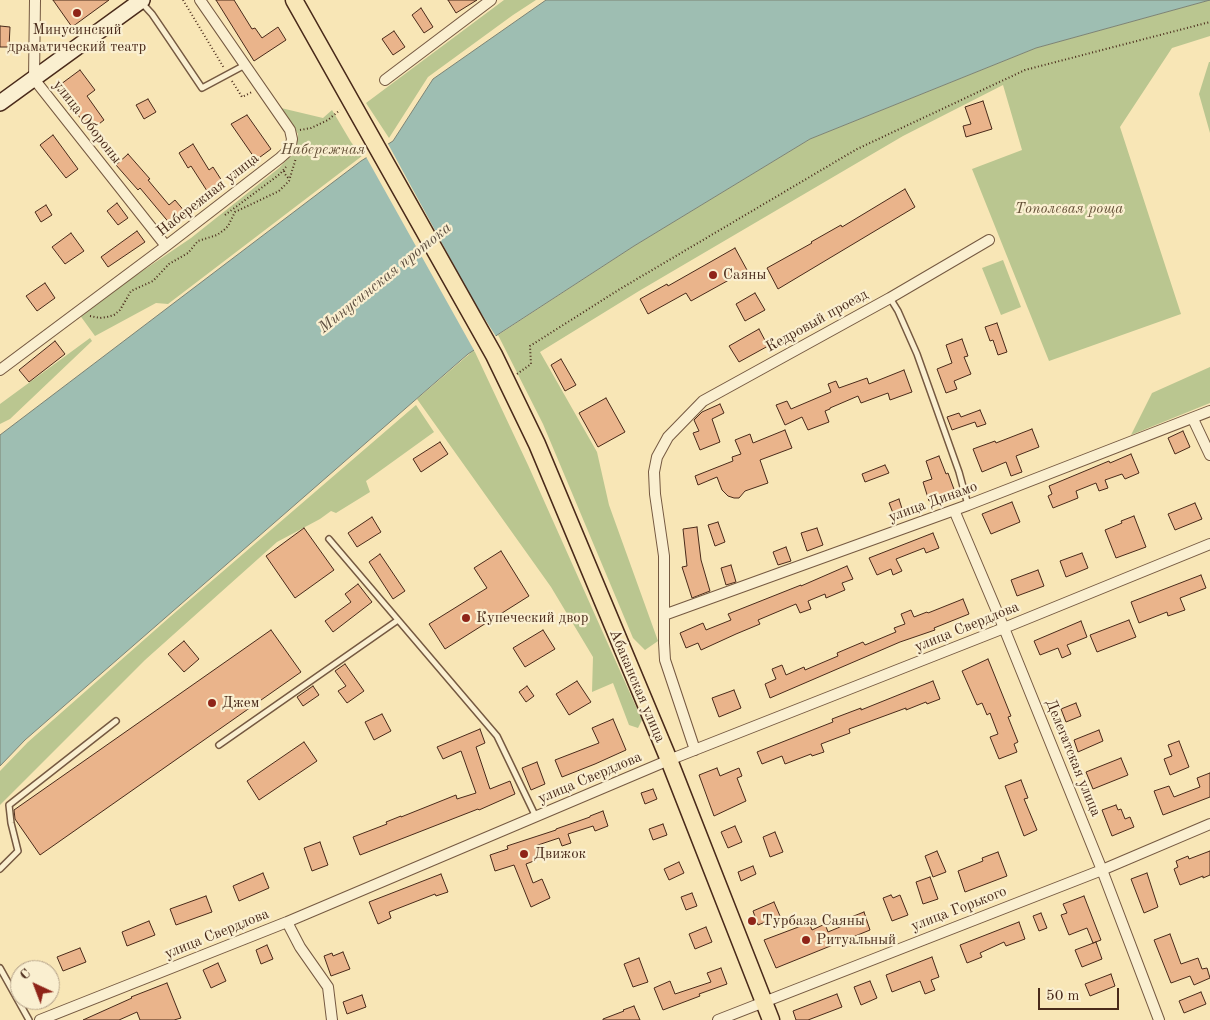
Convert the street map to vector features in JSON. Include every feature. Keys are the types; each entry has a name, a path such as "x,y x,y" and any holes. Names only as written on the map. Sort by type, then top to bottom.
{"main road":[{"name":"Абаканская улица","path":"294,0 349,109 494,356 537,444 669,760 772,1020"}],"street":[{"name":"улица Обороны","path":"35,0 34,79 166,246"},
{"name":"Набережная улица","path":"0,370 166,246 290,149 292,138 290,130 200,0"},
{"path":"385,80 492,0"},
{"path":"0,103 141,1"},
{"name":"Кедровый проезд","path":"668,438 703,402 890,298 989,240"},
{"name":"улица Динамо","path":"664,615 968,505 1210,411"},
{"path":"1193,418 1210,455"},
{"name":"Абаканская улица","path":"668,438 657,457 654,472 655,494 664,556 665,660 695,750"},
{"name":"Делегатская улица","path":"954,510 1102,870 1159,1020"},
{"name":"улица Свердлова","path":"40,1020 287,922 669,760 1004,628 1210,544"},
{"name":"улица Горького","path":"718,1020 1102,870 1210,824"},
{"path":"287,922 300,946 328,987 332,1020"}],"lane":[{"path":"141,1 165,32 202,88 245,65"},
{"path":"890,298 898,311 917,354 959,472 968,505"},
{"path":"329,539 497,736 536,817"},
{"path":"219,745 398,620"},
{"path":"0,869 18,851 9,805 116,721"},
{"path":"0,968 29,1020"}],"path":[{"path":"183,0 228,74"},
{"path":"507,382 531,364 530,346 628,284 857,149 1025,70 1210,22"},
{"path":"300,130 310,128 349,109"},
{"path":"284,171 290,180"}],"green space":[{"path":"504,0 536,0 428,77 389,138 366,103"},
{"name":"Тополевая роща","path":"1210,0 1210,36 1172,48 1120,127 1181,314 1049,361 972,169 1022,150 1003,85 903,136 639,291 540,352 597,452 609,505 658,641 645,650 633,638 543,424 498,335 634,246 810,139 1036,48"},
{"path":"1210,62 1210,133 1199,94"},
{"name":"Набережная","path":"281,108 323,118 332,110 351,142 362,156 168,304 156,303 95,336 79,314 191,238 279,168 295,151 298,134"},
{"path":"1003,260 1021,307 1001,315 982,268"},
{"path":"90,338 92,341 10,419 0,424 0,404"},
{"path":"474,350 528,465 642,720 638,728 629,725 613,683 592,692 593,657 551,587 417,399"},
{"path":"1210,367 1210,403 1131,435 1152,393"},
{"path":"416,405 434,432 366,481 370,492 336,513 331,511 277,542 145,660 0,805 0,771 28,742"}],"water":[{"name":"Минусинская протока","path":"546,0 1210,0 1036,48 810,139 634,246 468,354 25,740 0,766 0,435 361,161 393,141 433,79"}],"pier":[{"path":"387,142 474,302 497,338 475,352 365,155"}],"building":[{"name":"Минусинский драматический театр","path":"53,0 109,0 72,27"},
{"path":"216,0 234,0 252,29 255,28 262,38 278,27 286,40 254,61"},
{"path":"448,0 477,0 456,13"},
{"path":"421,8 433,27 424,33 412,15"},
{"path":"0,26 10,27 9,47 0,47"},
{"path":"394,31 405,47 393,55 382,39"},
{"path":"80,70 95,90 87,96 104,120 90,131 57,87"},
{"path":"148,99 156,112 144,119 136,105"},
{"path":"983,101 992,129 966,137 963,126 971,124 965,107"},
{"path":"247,115 271,149 256,160 231,124"},
{"path":"53,135 78,169 66,178 40,145"},
{"path":"193,144 209,170 213,167 224,184 209,194 191,166 188,168 179,153"},
{"path":"128,154 169,205 175,200 186,213 171,225 140,188 138,190 116,165"},
{"path":"905,189 915,207 778,289 767,268 841,225 842,227"},
{"path":"117,203 128,218 118,225 107,211"},
{"path":"46,205 52,215 41,222 35,212"},
{"path":"137,231 145,242 108,267 101,257"},
{"path":"71,233 84,251 65,264 52,247"},
{"name":"Саяны","path":"735,248 747,270 691,301 686,293 648,314 640,299 667,284 668,286"},
{"path":"45,283 55,298 37,311 26,296"},
{"path":"755,293 765,310 745,321 736,304"},
{"path":"997,323 1007,352 998,355 993,340 990,341 985,327"},
{"path":"759,329 768,346 739,362 729,346"},
{"path":"962,339 968,356 964,357 971,374 954,381 957,389 946,393 937,369 952,363 946,345"},
{"path":"55,341 65,354 29,382 19,370"},
{"path":"561,359 576,385 565,391 551,365"},
{"path":"904,370 912,392 890,400 888,393 861,403 858,396 825,411 829,422 808,430 802,417 785,425 776,405 787,401 791,409 831,392 828,384 836,381 839,388 867,378 869,384"},
{"path":"606,398 625,432 598,447 579,413"},
{"path":"720,404 724,413 712,419 720,442 700,450 693,433 699,431 694,420 702,412"},
{"path":"980,410 986,424 977,427 975,422 952,430 947,417 959,413 961,417"},
{"path":"1032,429 1039,447 1016,456 1022,472 1011,476 1006,462 982,472 973,449 995,441 996,443"},
{"path":"785,430 792,448 760,460 768,483 745,491 739,498 728,496 722,490 717,477 698,485 695,476 733,461 732,457 741,454 735,440 750,434 753,443"},
{"path":"1183,431 1190,447 1175,454 1168,438"},
{"path":"440,442 448,454 421,472 413,459"},
{"path":"1131,454 1139,473 1125,479 1122,474 1105,480 1108,488 1099,491 1096,483 1076,491 1078,498 1053,508 1048,496 1052,494 1049,486"},
{"path":"939,456 955,492 929,501 923,482 932,479 926,461"},
{"path":"885,465 889,473 865,482 862,474"},
{"path":"899,499 904,515 895,518 889,503"},
{"path":"1012,502 1020,522 991,534 982,514"},
{"path":"1195,503 1202,519 1175,530 1168,514"},
{"path":"1134,516 1146,547 1116,558 1105,530"},
{"path":"372,517 381,532 357,547 348,533"},
{"path":"718,522 725,542 715,546 708,525"},
{"path":"697,527 701,560 710,591 692,598 682,567 687,566 683,529"},
{"path":"304,528 334,570 295,598 266,556"},
{"path":"817,528 823,545 807,551 801,533"},
{"path":"933,533 939,548 926,553 924,548 896,559 902,571 893,575 891,569 877,575 869,558"},
{"path":"786,547 791,561 778,565 773,552"},
{"path":"501,551 529,596 445,649 429,624 487,588 474,568"},
{"path":"1082,553 1088,568 1066,577 1060,561"},
{"path":"380,554 405,591 393,599 369,562"},
{"path":"731,565 736,582 726,585 721,568"},
{"path":"847,566 853,579 842,583 845,590 826,598 825,594 808,601 811,609 800,613 796,604 758,620 760,624 701,650 698,643 686,648 680,633 703,623 706,630 731,620 728,614"},
{"path":"1038,570 1044,586 1017,596 1011,580"},
{"path":"1201,575 1206,588 1180,598 1185,610 1168,616 1167,612 1139,623 1131,602"},
{"path":"358,584 372,602 333,632 325,621 351,602 345,594"},
{"path":"963,599 969,614 934,628 935,630 900,642 770,698 765,684 776,679 772,669 782,665 786,675 804,667 805,670 838,656 837,653 863,642 865,645 896,632 894,628 905,624 901,614 911,610 914,617"},
{"path":"1129,620 1136,637 1097,652 1090,635"},
{"path":"1081,621 1087,637 1067,645 1071,654 1062,658 1058,648 1040,655 1034,641"},
{"path":"271,630 301,672 40,855 15,819 14,810"},
{"path":"543,630 555,649 525,667 513,648"},
{"path":"184,641 199,659 184,672 168,654"},
{"path":"988,659 1011,716 1008,717 1018,742 1014,744 1017,752 999,759 990,737 998,734 990,713 987,715 982,703 977,705 962,671"},
{"path":"345,664 364,691 347,703 338,691 346,686 335,671"},
{"path":"577,681 591,702 569,715 556,694"},
{"path":"933,681 940,699 906,710 906,708 849,729 850,733 821,744 824,752 812,756 811,754 785,764 782,756 762,764 757,752 833,722 832,719 861,708 861,710"},
{"path":"313,686 319,695 303,706 297,697"},
{"path":"527,686 534,696 526,702 519,692"},
{"path":"734,690 741,708 719,717 712,698"},
{"path":"1076,703 1081,716 1066,722 1061,709"},
{"path":"382,714 391,731 374,740 365,722"},
{"path":"613,719 626,750 562,777 555,760 599,743 592,728"},
{"path":"480,729 485,743 476,747 490,789 510,781 515,794 479,810 360,855 353,837 456,795 457,799 476,793 461,751 443,759 437,747"},
{"path":"1099,730 1103,741 1078,752 1074,740"},
{"path":"1179,741 1189,767 1170,775 1164,759 1172,756 1168,745"},
{"path":"304,742 317,761 259,800 247,781"},
{"path":"1121,758 1128,775 1093,789 1086,772"},
{"path":"537,762 545,784 531,790 522,768"},
{"path":"717,768 720,776 739,768 742,776 737,778 746,801 714,816 699,775"},
{"path":"1210,773 1210,797 1163,815 1154,791 1169,786 1174,797 1200,787 1197,778"},
{"path":"1021,780 1028,798 1024,799 1037,830 1024,836 1005,786"},
{"path":"653,789 657,799 645,804 641,793"},
{"path":"1116,805 1118,810 1121,809 1125,819 1130,817 1134,827 1112,836 1102,810"},
{"path":"603,811 608,826 595,831 593,826 568,834 571,843 562,846 559,838 535,846 539,859 526,864 533,883 542,879 550,898 531,907 514,865 495,871 490,855 508,849 507,846 556,830"},
{"path":"663,824 667,835 653,840 649,829"},
{"path":"735,826 742,842 728,848 721,832"},
{"path":"775,832 783,852 770,857 763,837"},
{"path":"320,842 328,865 312,871 304,848"},
{"path":"937,851 946,872 933,877 925,856"},
{"path":"1210,851 1210,875 1180,885 1174,869 1178,867 1176,861 1188,856 1189,859"},
{"path":"998,852 1007,876 965,892 958,871 983,861 982,858"},
{"path":"679,862 684,873 669,880 664,869"},
{"path":"753,866 756,874 741,881 738,872"},
{"path":"263,873 269,888 239,901 233,886"},
{"path":"1147,873 1158,907 1144,913 1131,879"},
{"path":"441,874 448,892 436,896 435,894 389,912 391,918 378,924 369,902"},
{"path":"930,877 938,899 923,904 916,882"},
{"path":"692,893 697,906 686,910 681,897"},
{"path":"891,895 893,898 900,895 908,915 892,921 883,898"},
{"path":"206,896 212,912 176,925 170,909"},
{"path":"1084,896 1101,940 1093,943 1087,928 1069,935 1061,915 1067,913 1063,904"},
{"path":"774,902 780,916 758,925 753,911"},
{"path":"864,912 870,930 776,968 764,940 809,923 812,930 825,924 828,932 847,924 846,919"},
{"path":"1041,913 1047,928 1039,931 1033,916"},
{"path":"149,921 155,935 127,946 122,932"},
{"path":"1019,922 1025,939 1006,946 1004,942 980,953 982,957 967,963 960,945"},
{"path":"706,927 712,942 695,949 689,934"},
{"path":"1170,934 1181,964 1198,958 1202,969 1207,968 1210,978 1194,985 1190,976 1171,983 1154,940"},
{"path":"1096,942 1102,959 1082,967 1075,950"},
{"path":"267,945 273,959 261,964 256,950"},
{"path":"80,948 86,962 63,971 60,960 57,957"},
{"path":"343,952 350,969 331,976 324,956 332,953 333,956"},
{"path":"932,957 939,977 931,980 935,990 925,994 920,981 892,992 886,975"},
{"path":"639,958 648,982 633,987 624,964"},
{"path":"218,963 226,981 211,988 203,970"},
{"path":"721,968 727,984 663,1010 654,988 670,981 675,994 711,982 707,973"},
{"path":"1111,974 1115,986 1090,996 1085,984"},
{"path":"870,981 877,998 861,1005 854,987"},
{"path":"167,983 181,1018 174,1020 140,1020 137,1012 119,1020 83,1020 131,997"},
{"path":"1201,992 1206,1004 1184,1013 1179,1001"},
{"path":"837,994 842,1007 808,1020 796,1020 793,1011"},
{"path":"362,995 366,1007 347,1014 343,1002"},
{"path":"634,1006 640,1020 603,1020 603,1019"}],"place":[{"name":"Минусинский драматический театр","path":"77,13"},
{"name":"Саяны","path":"713,275"},
{"name":"Купеческий двор","path":"466,618"},
{"name":"Джем","path":"212,703"},
{"name":"Движок","path":"524,854"},
{"name":"Турбаза Саяны","path":"752,921"},
{"name":"Ритуальный","path":"806,940"}]}
